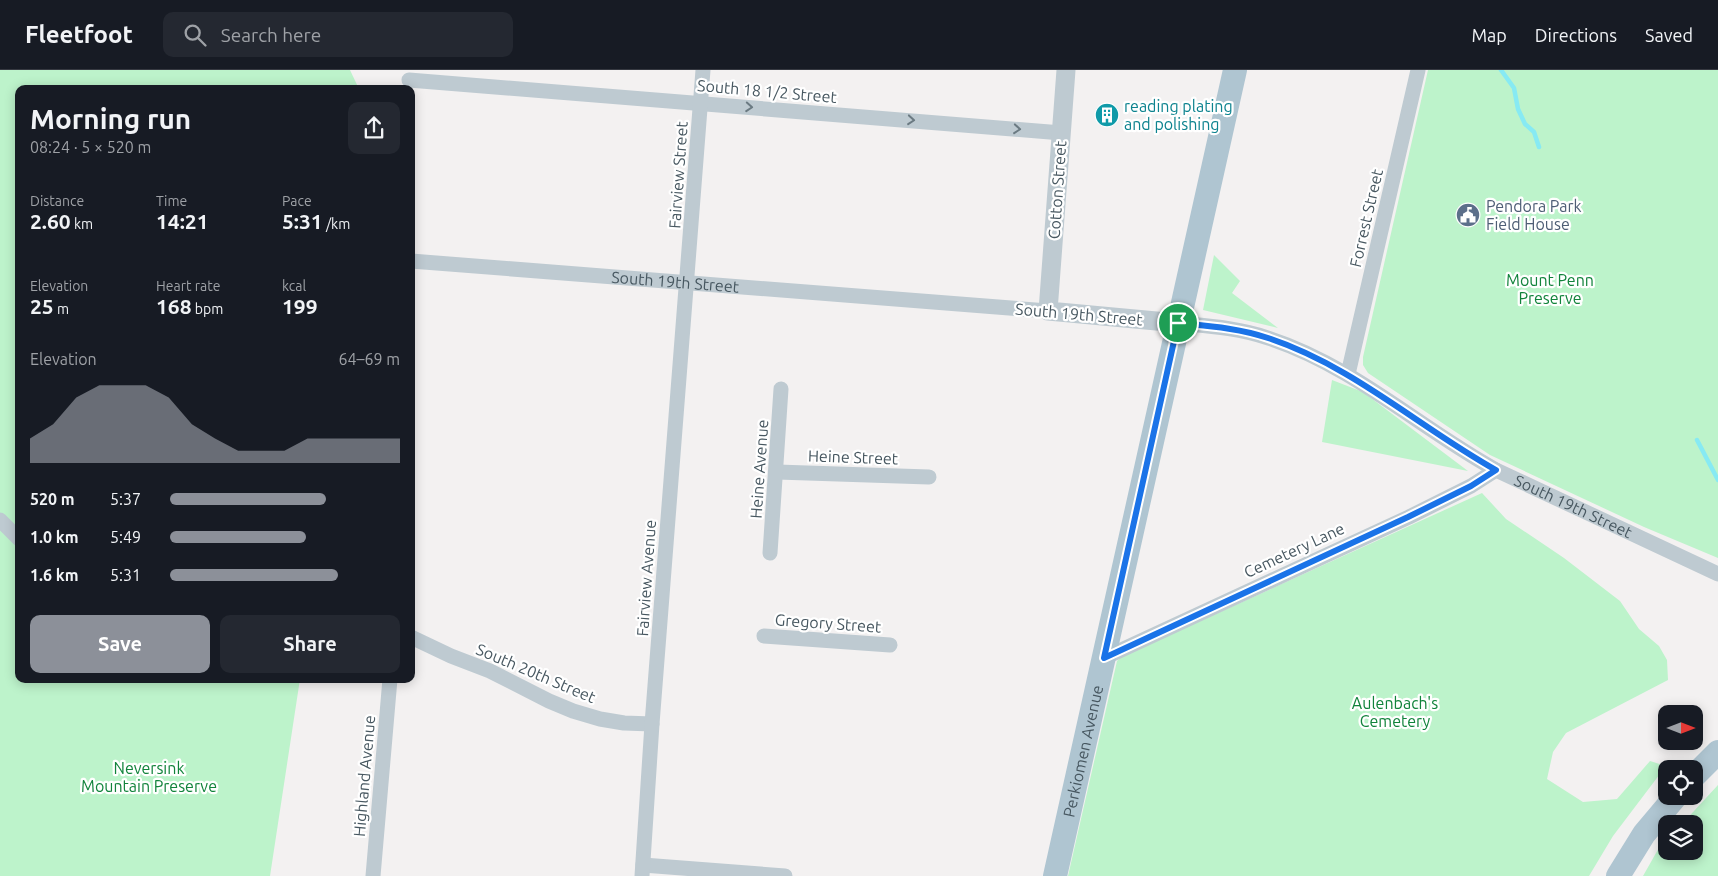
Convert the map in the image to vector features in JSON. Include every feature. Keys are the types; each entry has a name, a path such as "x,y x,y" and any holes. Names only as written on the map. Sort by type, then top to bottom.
{"main road":[{"name":"Perkiomen Avenue","path":"1055,876 1236,70"},
{"path":"1703,767 1717,754"},
{"path":"1618,876 1644,834 1668,805"}],"street":[{"name":"Fairview Street","path":"687,282 703,70"},
{"name":"Cotton Street","path":"1048,311 1066,70"},
{"name":"Forrest Street","path":"1348,374 1418,70"},
{"name":"South 18 1/2 Street","path":"409,80 1062,133"},
{"name":"South 19th Street","path":"415,261 1048,311 1221,327 1268,338 1306,353 1348,374 1372,388 1469,455 1496,470 1718,574"},
{"name":"Fairview Avenue","path":"642,870 687,282"},
{"name":"Heine Avenue","path":"770,553 782,388"},
{"name":"Cemetery Lane","path":"1104,658 1408,517 1471,486 1496,470"},
{"name":"Heine Street","path":"777,472 929,477"},
{"path":"0,520 15,535"},
{"name":"Gregory Street","path":"764,636 890,646"},
{"name":"South 20th Street","path":"415,639 451,656 490,671 573,711 600,719 624,723 652,724"},
{"name":"Highland Avenue","path":"373,876 390,683"},
{"path":"642,870 785,876"}],"green space":[{"name":"Neversink Mountain Preserve","path":"0,70 350,70 357,85 15,85 15,683 299,683 270,876 0,876"},
{"name":"Mount Penn Preserve","path":"1428,70 1718,70 1718,558 1644,527 1490,455 1368,373 1363,365 1363,357"},
{"path":"1214,255 1240,281 1232,293 1278,328 1203,310"},
{"path":"1332,380 1363,392 1468,471 1322,442"},
{"name":"Aulenbach's Cemetery","path":"1482,493 1506,519 1564,558 1620,601 1639,629 1659,646 1667,660 1668,680 1566,733 1553,752 1547,779 1583,802 1617,799 1650,761 1658,764 1658,777 1613,836 1589,876 1068,876 1117,661 1121,657"},
{"path":"1718,785 1718,876 1643,876 1658,850 1658,860 1703,860 1703,815 1690,815 1700,805 1703,805 1703,801"}],"waterway":[{"path":"1501,70 1514,88 1518,109 1525,124 1534,132 1539,147"},
{"path":"1697,440 1718,480"}],"place":[{"name":"reading plating and polishing","path":"1107,115"},
{"name":"Pendora Park Field House","path":"1468,215"}],"route":[{"path":"1178,323 1221,327 1268,338 1306,353 1372,388 1469,455 1496,470 1471,486 1408,517 1104,658 1178,323"}]}
